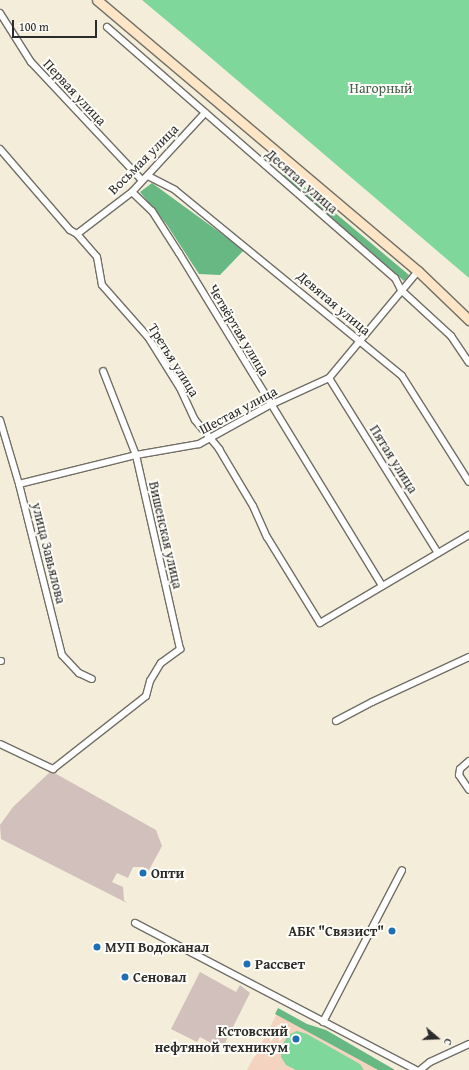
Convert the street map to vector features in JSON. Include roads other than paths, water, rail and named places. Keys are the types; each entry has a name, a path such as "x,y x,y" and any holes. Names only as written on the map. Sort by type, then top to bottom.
{"main road":[{"path":"97,0 418,271 469,320"}],"street":[{"name":"Первая улица","path":"0,14 31,62 142,180"},
{"name":"Десятая улица","path":"106,28 395,278 401,290 451,336 469,363"},
{"name":"Восьмая улица","path":"77,234 132,192 205,113"},
{"name":"Третья улица","path":"0,149 70,230 77,234 97,257 102,285 148,337 180,388 195,420 210,439 220,448 253,506 267,537 320,623 382,586"},
{"name":"Девятая улица","path":"148,176 175,190 402,376 413,390 469,482"},
{"name":"Четвёртая улица","path":"132,192 152,211 172,241 270,405 382,586"},
{"name":"Шестая улица","path":"19,484 136,455 199,444 270,405 329,378 358,340 418,271"},
{"name":"Вишенская улица","path":"0,744 53,769 146,696 150,681 161,663 180,649 136,455 103,371"},
{"name":"Пятая улица","path":"329,378 438,553"},
{"name":"улица Завьялова","path":"0,420 19,484 62,655 79,673 92,679"},
{"path":"382,586 469,535"},
{"path":"336,721 469,657"},
{"path":"469,761 460,769 459,775 469,790"},
{"path":"323,1022 402,870"},
{"path":"135,923 416,1070"},
{"path":"420,1070 430,1062 469,1044"}],"place":[{"name":"Опти","path":"143,873"},
{"name":"АБК \"Связист\"","path":"392,931"},
{"name":"МУП Водоканал","path":"97,947"},
{"name":"Рассвет","path":"247,964"},
{"name":"Сеновал","path":"125,977"},
{"name":"Кстовский нефтяной техникум","path":"296,1039"}],"park label":[{"name":"Нагорный","path":"381,88"}]}
